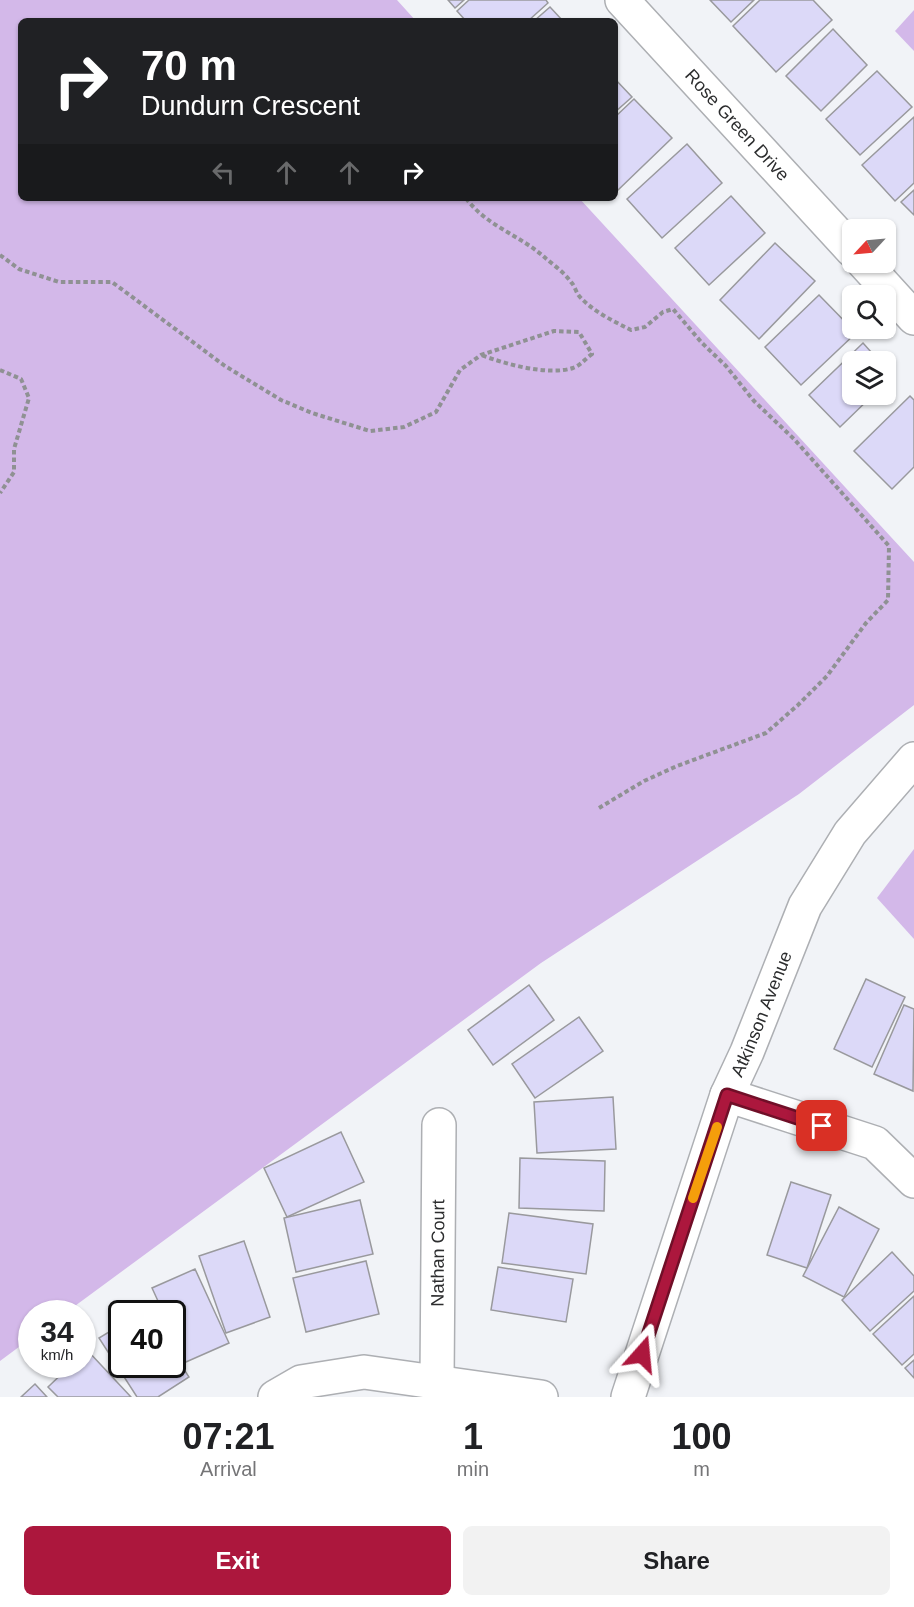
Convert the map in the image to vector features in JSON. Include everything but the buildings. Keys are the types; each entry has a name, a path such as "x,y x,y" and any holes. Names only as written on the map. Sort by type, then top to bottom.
{"street":[{"name":"Rose Green Drive","path":"622,0 842,239"},
{"path":"873,273 914,318"},
{"name":"Atkinson Avenue","path":"628,1397 727,1095 747,1052 805,906 850,833 914,759"},
{"path":"727,1095 875,1143 914,1181"},
{"name":"Nathan Court","path":"437,1381 439,1125"},
{"path":"275,1397 301,1382 364,1372 541,1397"}],"path":[{"path":"468,201 472,207 495,225 515,235 543,255 571,281 579,296 593,309 613,321 631,330 645,327 663,312 674,309 702,343 726,366 754,401 794,439 889,546 888,600 866,623 827,676 798,705 766,733 677,766 636,786 599,808"},
{"path":"0,255 19,269 59,282 112,282 225,366 280,400 312,413 370,431 404,427 435,412 460,370 481,355 554,331 579,332 592,354 575,368 556,370 501,362 481,355"},
{"path":"0,370 21,379 29,398 14,449 14,472 0,494"}],"shaded area":[{"path":"0,0 397,0 413,18 18,18 18,201 582,201 914,562 914,705 799,794 541,963 83,1300 18,1300 18,1348 0,1361"},
{"path":"914,10 914,51 895,31"},
{"path":"914,849 914,939 877,898"}],"slow traffic":[{"path":"693,1198 717,1127"}],"route":[{"path":"642,1354 727,1095 822,1126"}]}
